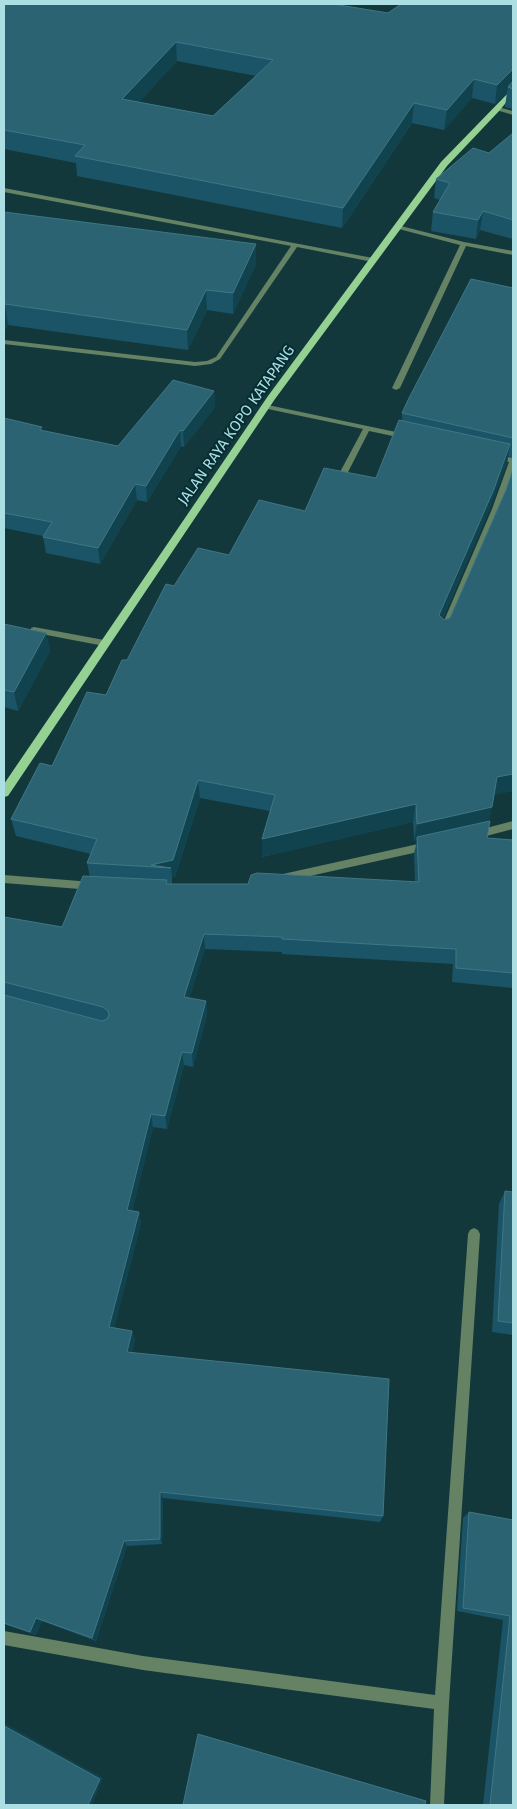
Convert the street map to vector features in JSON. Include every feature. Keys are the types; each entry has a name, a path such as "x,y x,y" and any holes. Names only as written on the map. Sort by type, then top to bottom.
{"main road":[{"name":"JALAN RAYA KOPO KATAPANG","path":"4,793 266,406 452,154 498,109 513,90"}],"street":[{"path":"498,109 513,113"},
{"path":"4,190 373,260"},
{"path":"397,228 464,244 513,253"},
{"path":"396,388 464,244"},
{"path":"4,342 195,364 209,363 218,358 295,245"},
{"path":"266,406 412,438"},
{"path":"342,474 367,428"},
{"path":"442,634 496,509 513,461 486,454"},
{"path":"21,628 104,644"},
{"path":"466,837 513,826"},
{"path":"274,880 436,844"},
{"path":"4,879 98,886"},
{"path":"437,1805 442,1703 474,1234"},
{"path":"4,1638 143,1663 442,1703"}],"building":[{"path":"4,4 333,4 388,13 401,4 513,4 513,69 497,85 474,79 447,110 414,103 343,208 75,156 85,145 4,130","holes":["176,42 273,60 213,116 122,99"]},
{"path":"513,81 513,89 508,87"},
{"path":"513,133 513,220 483,211 478,220 433,212 450,183 436,179 473,148 489,153"},
{"path":"4,212 256,244 233,293 206,290 187,330 5,304 4,306"},
{"path":"471,279 513,288 513,438 402,413"},
{"path":"173,380 214,391 183,431 180,430 146,486 135,484 98,548 43,537 52,522 4,513 4,418 42,427 40,430 118,446"},
{"path":"399,420 510,444 494,489 439,615 444,620 450,618 506,490 513,469 513,774 497,777 492,807 417,824 416,804 262,839 275,795 198,780 173,860 151,865 171,868 87,863 97,839 11,819 40,763 52,766 87,692 106,695 122,660 127,660 166,584 174,586 198,548 229,555 259,500 305,511 324,468 376,478"},
{"path":"4,624 46,633 14,692 4,690"},
{"path":"490,821 487,838 513,840 513,973 456,968 456,949 282,939 282,937 204,934 184,997 206,1001 192,1053 182,1052 165,1116 151,1114 127,1210 139,1212 109,1327 132,1331 127,1352 389,1379 383,1516 160,1492 160,1539 124,1541 92,1638 36,1618 30,1632 4,1623 4,995 102,1021 107,1019 109,1015 108,1011 103,1007 4,982 4,917 62,927 83,876 167,880 166,884 248,884 251,875 257,873 419,882 417,837"},
{"path":"505,1191 513,1192 513,1323 498,1321"},
{"path":"469,1512 513,1520 513,1805 490,1805 510,1616 463,1608"},
{"path":"4,1726 100,1779 88,1805 4,1805"},
{"path":"198,1734 426,1801 425,1805 183,1805"}]}
